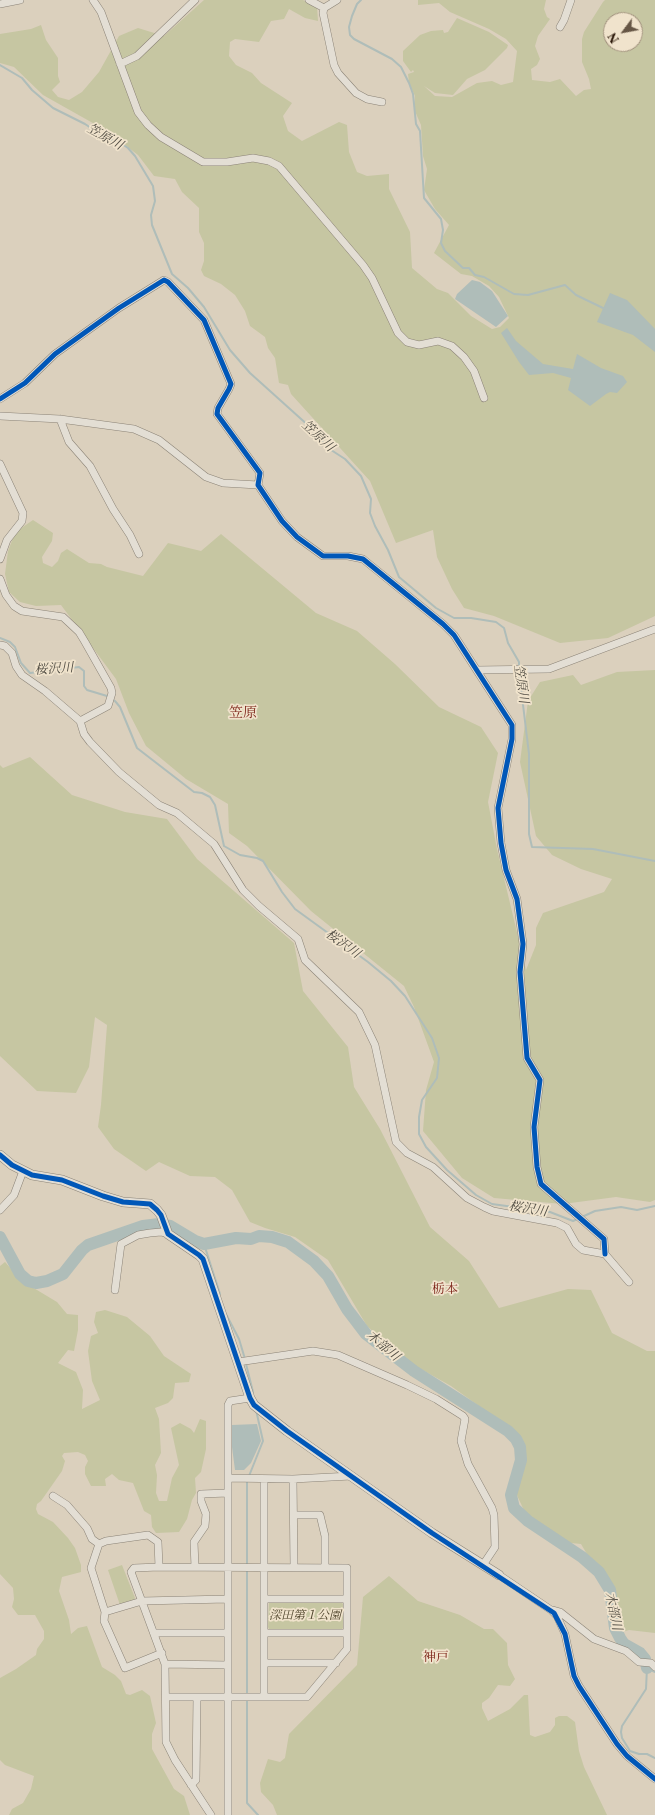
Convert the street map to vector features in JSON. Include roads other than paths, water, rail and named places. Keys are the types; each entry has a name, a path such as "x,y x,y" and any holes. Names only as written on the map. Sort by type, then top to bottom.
{"street":[{"path":"0,4 20,0"},
{"path":"93,0 101,12 138,112 148,125 161,137 203,162 227,162 254,158 269,161 279,166 363,265 375,284 398,333 408,342 419,345 438,341 452,346 464,357 474,371 484,398"},
{"path":"120,64 137,56 195,0"},
{"path":"309,0 324,8"},
{"path":"324,8 337,0"},
{"path":"560,27 571,0"},
{"path":"324,8 324,18 332,58 338,73 356,93 367,99 382,102"},
{"path":"0,399 25,383 55,354 119,308 164,280 168,282 204,320 231,384 230,389 218,408 217,414 260,473 258,485 282,521 297,537 323,556 348,556 363,559 443,624 454,635 512,725 512,739 498,808 501,843 506,870 515,891 523,944 520,972 527,1058 540,1080 534,1115 537,1167 541,1184 604,1239 605,1254 629,1282"},
{"path":"0,416 60,419 134,428 159,440 206,477 223,483 258,485"},
{"path":"60,419 69,442 90,466 113,509 130,535 140,554"},
{"path":"0,464 23,512 23,517 7,540 0,560"},
{"path":"0,579 6,595 14,606 22,611 63,617 79,632 111,688 112,693 108,706 80,721"},
{"path":"477,670 549,669 655,629"},
{"path":"0,645 5,646 12,653 16,666 22,675 45,691 80,721 82,729 90,742 119,772 159,805 177,813 214,844 243,890 259,906 298,939 305,960 359,1012 375,1045 396,1142 407,1153 433,1167 467,1198 493,1211 557,1223 567,1228 576,1244 583,1250 605,1254"},
{"path":"0,1155 24,1171 62,1180 123,1202 150,1204 161,1215 168,1234"},
{"path":"0,1210 14,1195 24,1171"},
{"path":"115,1290 120,1244 128,1239 144,1234 161,1232 168,1234 199,1255 203,1259 250,1398 262,1413 432,1533 551,1610 561,1623 574,1676 579,1686 617,1744 627,1756 655,1779"},
{"path":"238,1362 300,1353 324,1352 338,1355 407,1385 463,1416 465,1419 461,1441 468,1464 492,1508 494,1515 495,1547 483,1565"},
{"path":"228,1815 228,1405 230,1401 250,1398"},
{"path":"228,1478 293,1479 351,1476"},
{"path":"264,1479 264,1697"},
{"path":"293,1479 294,1567"},
{"path":"195,1567 194,1542 205,1526 206,1514 201,1501 201,1494 228,1493"},
{"path":"53,1496 72,1510 87,1528 92,1539 99,1544"},
{"path":"294,1515 320,1515 325,1536 326,1568"},
{"path":"159,1567 158,1542 148,1535 106,1541 99,1544 91,1568 105,1612 104,1620 125,1668 162,1653"},
{"path":"166,1697 307,1697 347,1649 346,1568 159,1567 134,1568 131,1572 165,1664 166,1742 191,1785 211,1815"},
{"path":"105,1612 142,1601 228,1599"},
{"path":"264,1599 346,1599"},
{"path":"551,1610 560,1612 594,1639 626,1651 639,1662 651,1663 655,1667"},
{"path":"154,1633 228,1633"},
{"path":"264,1633 346,1633"},
{"path":"265,1663 336,1663"},
{"path":"165,1664 228,1665"},
{"path":"191,1785 196,1780 197,1697"}],"waterway":[{"path":"361,0 357,4 352,16 349,27 350,35 354,39 392,59 401,67 409,83 413,94 416,124 420,131 424,198 441,219 443,230 441,243 445,251 463,268 469,268 475,275 484,277 514,294 528,295 565,285 576,295 605,309"},
{"name":"笠原川","path":"0,65 22,78 32,90 53,108 85,124 106,138 119,142 128,148 135,156 153,186 155,201 151,215 152,225 172,274 188,288 204,307 230,350 250,373 310,427 328,448 345,459 361,476 371,499 370,513 399,577 436,608 454,618 471,618 496,622 504,628 508,643 519,662 519,667"},
{"name":"桜沢川","path":"0,638 10,642 15,647 21,663 30,673 79,667 84,671 84,686 87,690 107,696 115,701 120,707 137,748 194,792 202,793 210,797 215,805 224,846 240,855 257,858 263,861 282,892 295,909 368,962 391,981 405,996 432,1038 439,1058 437,1078 422,1100 419,1117 419,1134 426,1147 447,1170 476,1195 492,1204 550,1212 573,1221 595,1211 621,1207 637,1210 655,1206"},
{"name":"笠原川","path":"519,672 529,754 529,834 532,847 593,849 655,861"},
{"name":"木部川","path":"0,1237 20,1274 28,1281 36,1283 47,1281 63,1274 82,1250 88,1245 143,1226 159,1224 170,1226 195,1241 204,1244 236,1238 251,1239 259,1236 272,1237 288,1242 314,1261 328,1276 347,1309 366,1334 414,1371 508,1431 516,1439 520,1447 521,1460 511,1495 514,1508 528,1521 582,1557 599,1572 610,1590 615,1628 624,1644 640,1653 645,1659 647,1668"},
{"path":"204,1244 220,1294"},
{"path":"226,1314 239,1339 245,1359"},
{"path":"246,1364 253,1392"},
{"path":"249,1476 263,1441 256,1410"},
{"path":"247,1481 247,1803 258,1815"},
{"path":"655,1672 647,1668 646,1689 622,1726 621,1732 622,1738 630,1751 639,1754 647,1754 655,1758"}],"district":[{"name":"笠原","path":"243,713"},
{"name":"栃本","path":"445,1289"},
{"name":"神戸","path":"436,1657"}],"park label":[{"name":"深田第１公園","path":"305,1616"}]}
